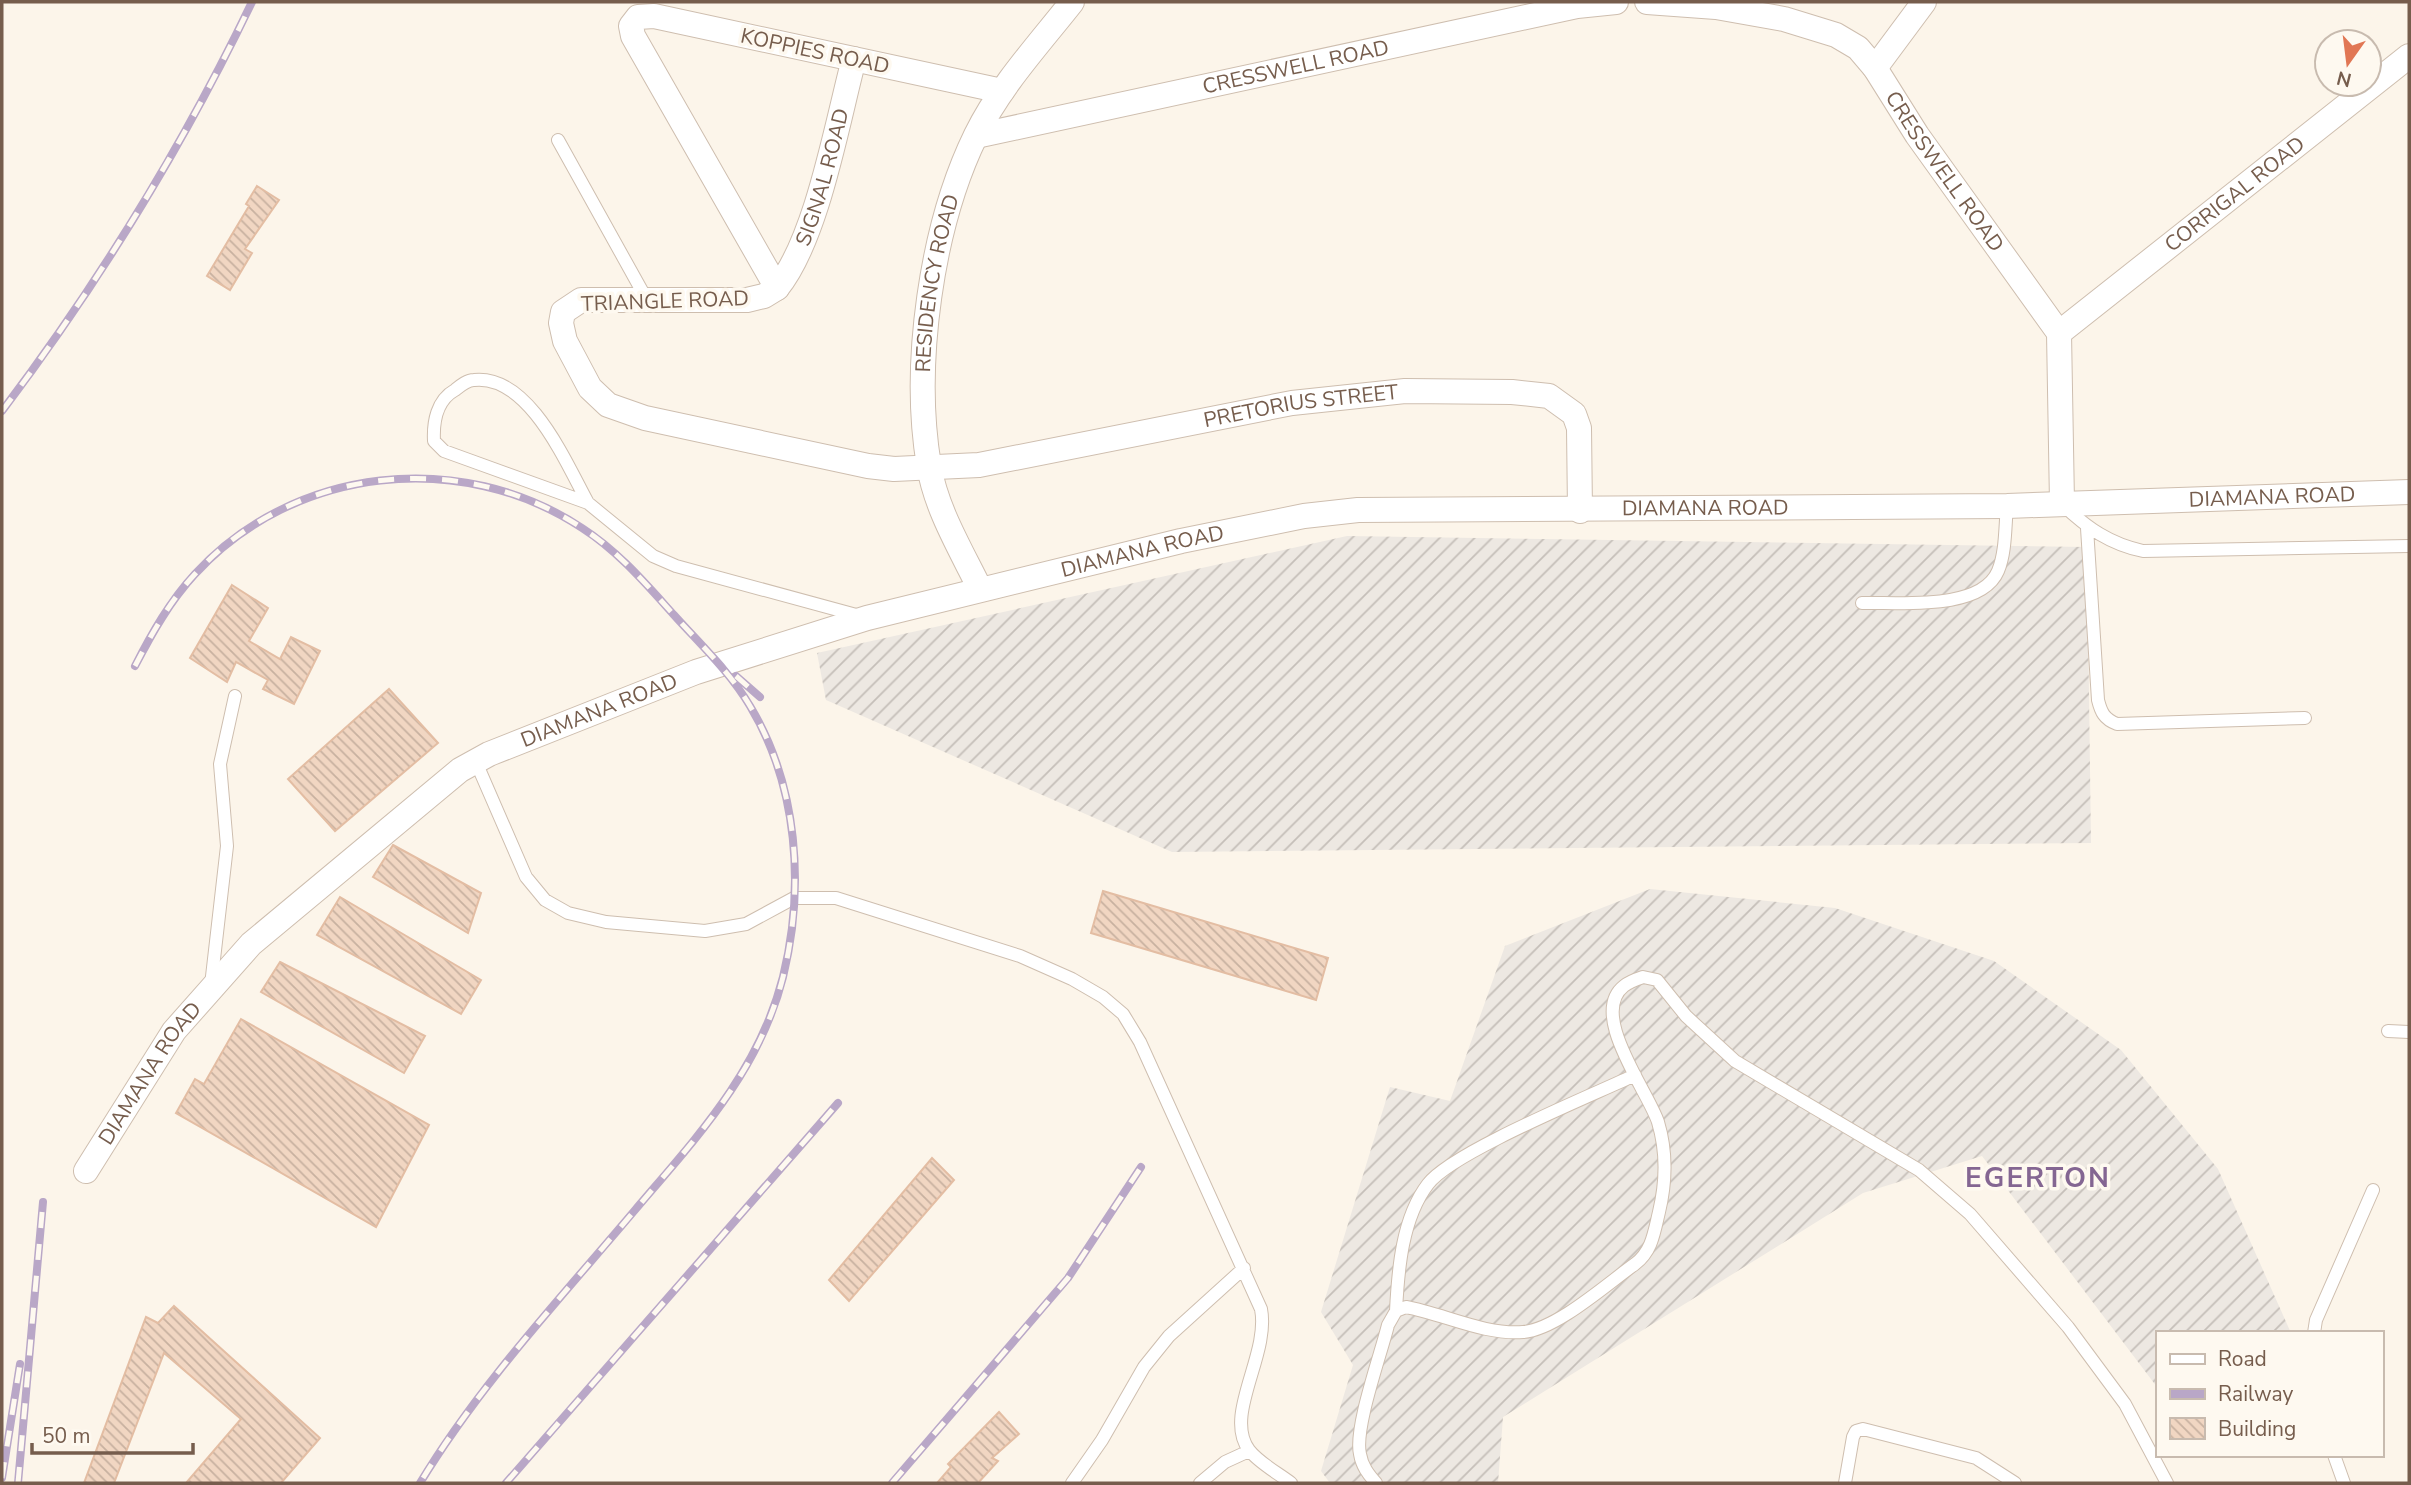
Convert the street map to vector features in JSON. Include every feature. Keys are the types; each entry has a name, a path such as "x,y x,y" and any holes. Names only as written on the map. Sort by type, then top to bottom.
{"street":[{"name":"RESIDENCY ROAD","path":"979,589 936,493 929,467 924,401 927,323 934,270 943,224 976,136 1002,92 1072,2"},
{"name":"CRESSWELL ROAD","path":"976,136 1577,6 1616,2"},
{"name":"CRESSWELL ROAD","path":"1647,2 1716,7 1784,19 1836,35 1858,48 1875,68 1917,135 2059,332"},
{"path":"1875,68 1924,2"},
{"name":"KOPPIES ROAD","path":"631,26 638,17 654,16 1002,92"},
{"name":"TRIANGLE ROAD","path":"631,26 633,36 777,288 764,296 747,300 581,300 563,312 561,323 565,341 590,388 608,405 645,418 831,460 894,469 929,467"},
{"name":"CORRIGAL ROAD","path":"2059,332 2409,56"},
{"name":"SIGNAL ROAD","path":"777,288 791,271 810,225 854,59"},
{"path":"2059,332 2062,503"},
{"name":"PRETORIUS STREET","path":"929,467 979,465 1292,403 1405,391 1512,392 1549,396 1574,414 1579,428 1580,511"},
{"name":"DIAMANA ROAD","path":"86,1171 174,1031 251,944 460,770 519,740 696,671 867,618 979,589 1304,516 1358,510 1580,511 2007,506 2409,492"}],"lane":[{"path":"558,140 648,300"},
{"path":"588,503 543,423 517,394 496,382 472,380 449,393 433,424 434,441 444,451 588,503 653,556 676,566 867,618"},
{"path":"2062,503 2087,528 2124,547 2143,551 2409,546"},
{"path":"1862,603 1963,599 1980,592 1998,572 2007,506"},
{"path":"2087,528 2098,700 2101,713 2109,721 2117,724 2305,718"},
{"path":"211,989 227,846 220,764 234,696"},
{"path":"475,762 526,877 545,900 568,913 606,922 705,930 746,924 794,898 836,898 1020,956 1072,979 1103,997 1123,1014 1140,1042 1244,1268 1265,1328 1243,1401 1242,1437 1250,1451 1291,1483"},
{"path":"1395,1311 1406,1307 1487,1328 1526,1332 1555,1320 1644,1256 1652,1242 1663,1197 1665,1158 1657,1118 1612,1020 1614,997 1624,986 1643,977 1657,981 1686,1016 1735,1061 1919,1170 1970,1214 2068,1327 2125,1404 2167,1483"},
{"path":"2388,1031 2409,1032"},
{"path":"1376,1483 1365,1470 1359,1452 1360,1433 1388,1325 1395,1311 1403,1250 1420,1196 1430,1181 1476,1151 1635,1075"},
{"path":"2314,1331 2316,1320 2373,1190"},
{"path":"1072,1483 1144,1367 1169,1336 1244,1268"},
{"path":"1844,1483 1853,1437 1856,1430 1863,1429 1976,1458 2015,1483"},
{"path":"1200,1483 1225,1462 1250,1451"},
{"path":"2335,1457 2344,1483"}],"shaded area":[{"path":"1347,536 2087,547 2091,843 1172,852 826,700 817,653"},
{"path":"1650,889 1835,908 1994,961 2121,1050 2218,1169 2290,1331 2156,1331 2156,1386 1982,1156 1863,1193 1503,1417 1498,1483 1330,1483 1321,1471 1353,1365 1321,1312 1390,1087 1450,1101 1505,946"}],"building":[{"path":"257,186 279,200 245,249 252,253 230,290 207,276 249,206 246,204"},
{"path":"232,585 268,608 249,641 280,659 291,637 320,651 294,704 263,689 268,680 236,662 227,682 190,658"},
{"path":"389,689 438,743 335,831 288,779"},
{"path":"393,845 481,893 468,933 373,877"},
{"path":"1103,891 1328,958 1316,1000 1091,933"},
{"path":"340,897 481,980 461,1014 317,935"},
{"path":"280,962 425,1036 404,1073 261,992"},
{"path":"241,1019 429,1125 376,1227 176,1113 195,1079 204,1084"},
{"path":"932,1158 954,1180 849,1301 829,1280"},
{"path":"174,1306 320,1438 281,1483 186,1483 241,1419 164,1353 114,1483 84,1483 146,1317 158,1323"},
{"path":"999,1412 1019,1434 992,1458 998,1461 978,1483 937,1483 951,1467 948,1464"}],"railway":[{"path":"2,411 72,314 137,213 197,109 252,2"},
{"path":"135,666 162,618 195,574 235,538 280,510 329,491 380,480 432,479 484,486 535,503 582,528 620,557 733,682 750,706 778,769 793,838 794,908 783,977 758,1043 742,1073 702,1130 495,1377 443,1446 420,1483"},
{"path":"736,676 760,697"},
{"path":"506,1483 838,1103"},
{"path":"892,1483 1068,1278 1141,1167"},
{"path":"18,1483 43,1202"},
{"path":"2,1478 20,1364"}],"district":[{"name":"EGERTON","path":"2038,1178"}]}
